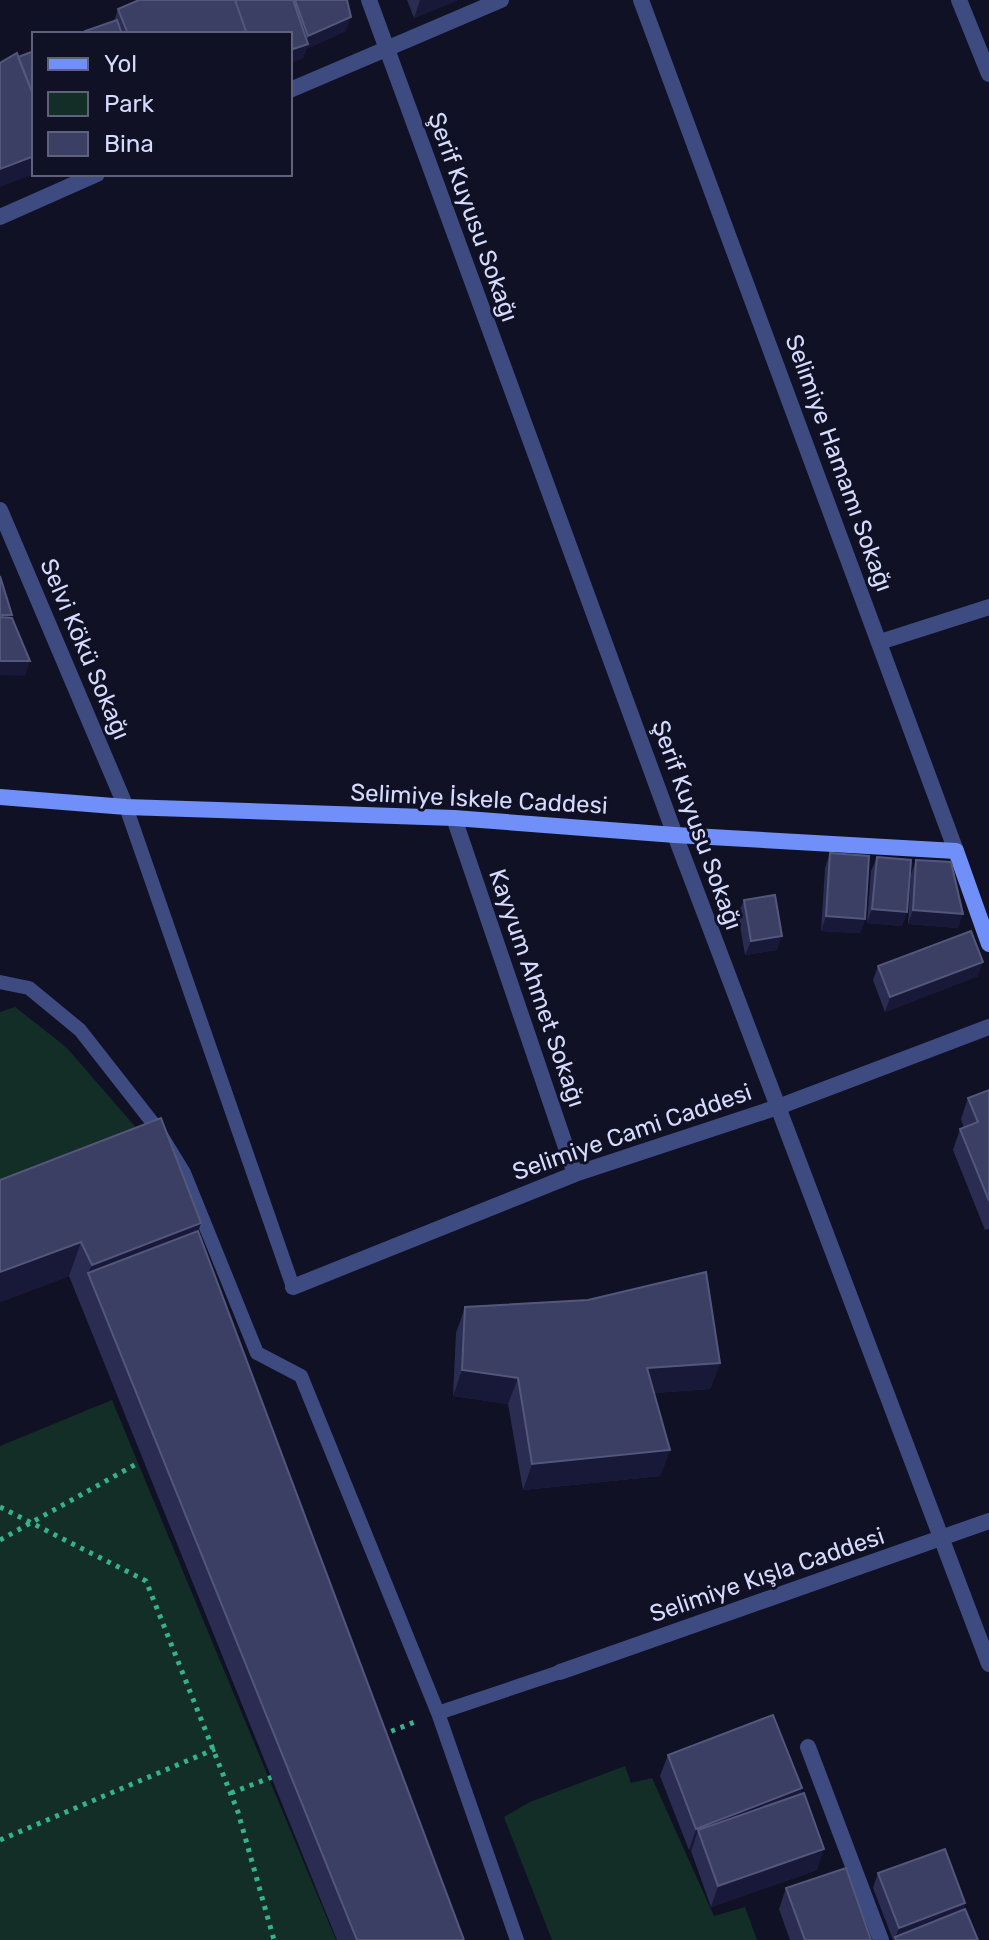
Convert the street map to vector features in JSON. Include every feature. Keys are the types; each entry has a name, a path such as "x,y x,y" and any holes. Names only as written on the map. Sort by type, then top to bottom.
{"street":[{"name":"Şerif Kuyusu Sokağı","path":"369,0 675,835 989,1664"},
{"path":"292,89 501,0"},
{"name":"Selimiye Hamamı Sokağı","path":"641,0 989,944"},
{"path":"959,0 989,74"},
{"path":"0,217 92,176"},
{"name":"Selvi Kökü Sokağı","path":"0,510 126,807"},
{"path":"880,642 989,607"},
{"name":"Selimiye İskele Caddesi","path":"0,797 126,807 454,818 675,835 956,851"},
{"name":"Kayyum Ahmet Sokağı","path":"454,818 575,1174"},
{"name":"Selimiye Cami Caddesi","path":"293,1287 575,1174 778,1107 989,1027"},
{"name":"Selimiye Kışla Caddesi","path":"560,1672 989,1521"},
{"path":"808,1747 881,1940"}],"lane":[{"path":"126,807 293,1287"},
{"path":"0,982 29,988 80,1030 156,1127 184,1173 257,1353 301,1376 438,1713 517,1940"},
{"path":"438,1713 560,1672"}],"path":[{"path":"0,1540 138,1463"},
{"path":"0,1507 146,1581 231,1793 274,1940"},
{"path":"370,1739 438,1713"},
{"path":"0,1840 215,1749"},
{"path":"231,1793 272,1777"}],"green space":[{"path":"15,1007 66,1047 139,1131 0,1193 0,1012"},
{"path":"112,1400 336,1940 0,1940 0,1446"},
{"path":"625,1766 631,1783 652,1778 714,1916 745,1907 757,1940 552,1940 504,1817 530,1802"}],"building":[{"path":"139,0 235,0 246,32 127,32 118,9"},
{"path":"235,0 293,0 308,44 292,49 292,32 246,32"},
{"path":"295,0 347,0 351,17 308,36"},
{"path":"117,20 121,32 85,32"},
{"path":"32,52 32,92 18,57"},
{"path":"17,53 32,92 32,157 0,169 0,63"},
{"path":"0,576 12,615 0,615"},
{"path":"0,617 12,618 30,661 0,661"},
{"path":"830,853 869,856 865,919 826,916"},
{"path":"877,857 911,860 907,912 872,909"},
{"path":"916,860 951,862 963,914 913,910"},
{"path":"775,895 782,936 751,941 744,900"},
{"path":"971,931 983,962 890,997 878,966"},
{"path":"989,1090 989,1201 960,1129 978,1122 968,1098"},
{"path":"161,1118 201,1223 92,1265 81,1242 0,1272 0,1180"},
{"path":"198,1231 464,1940 357,1940 88,1273"},
{"path":"706,1272 720,1363 647,1368 670,1450 532,1464 518,1378 462,1370 465,1307 588,1300"},
{"path":"773,1715 802,1788 696,1829 668,1755"},
{"path":"804,1793 824,1849 718,1886 698,1830"},
{"path":"945,1849 965,1903 899,1928 878,1873"},
{"path":"846,1868 871,1940 805,1940 786,1888"},
{"path":"965,1909 978,1940 896,1940 895,1937"}]}
